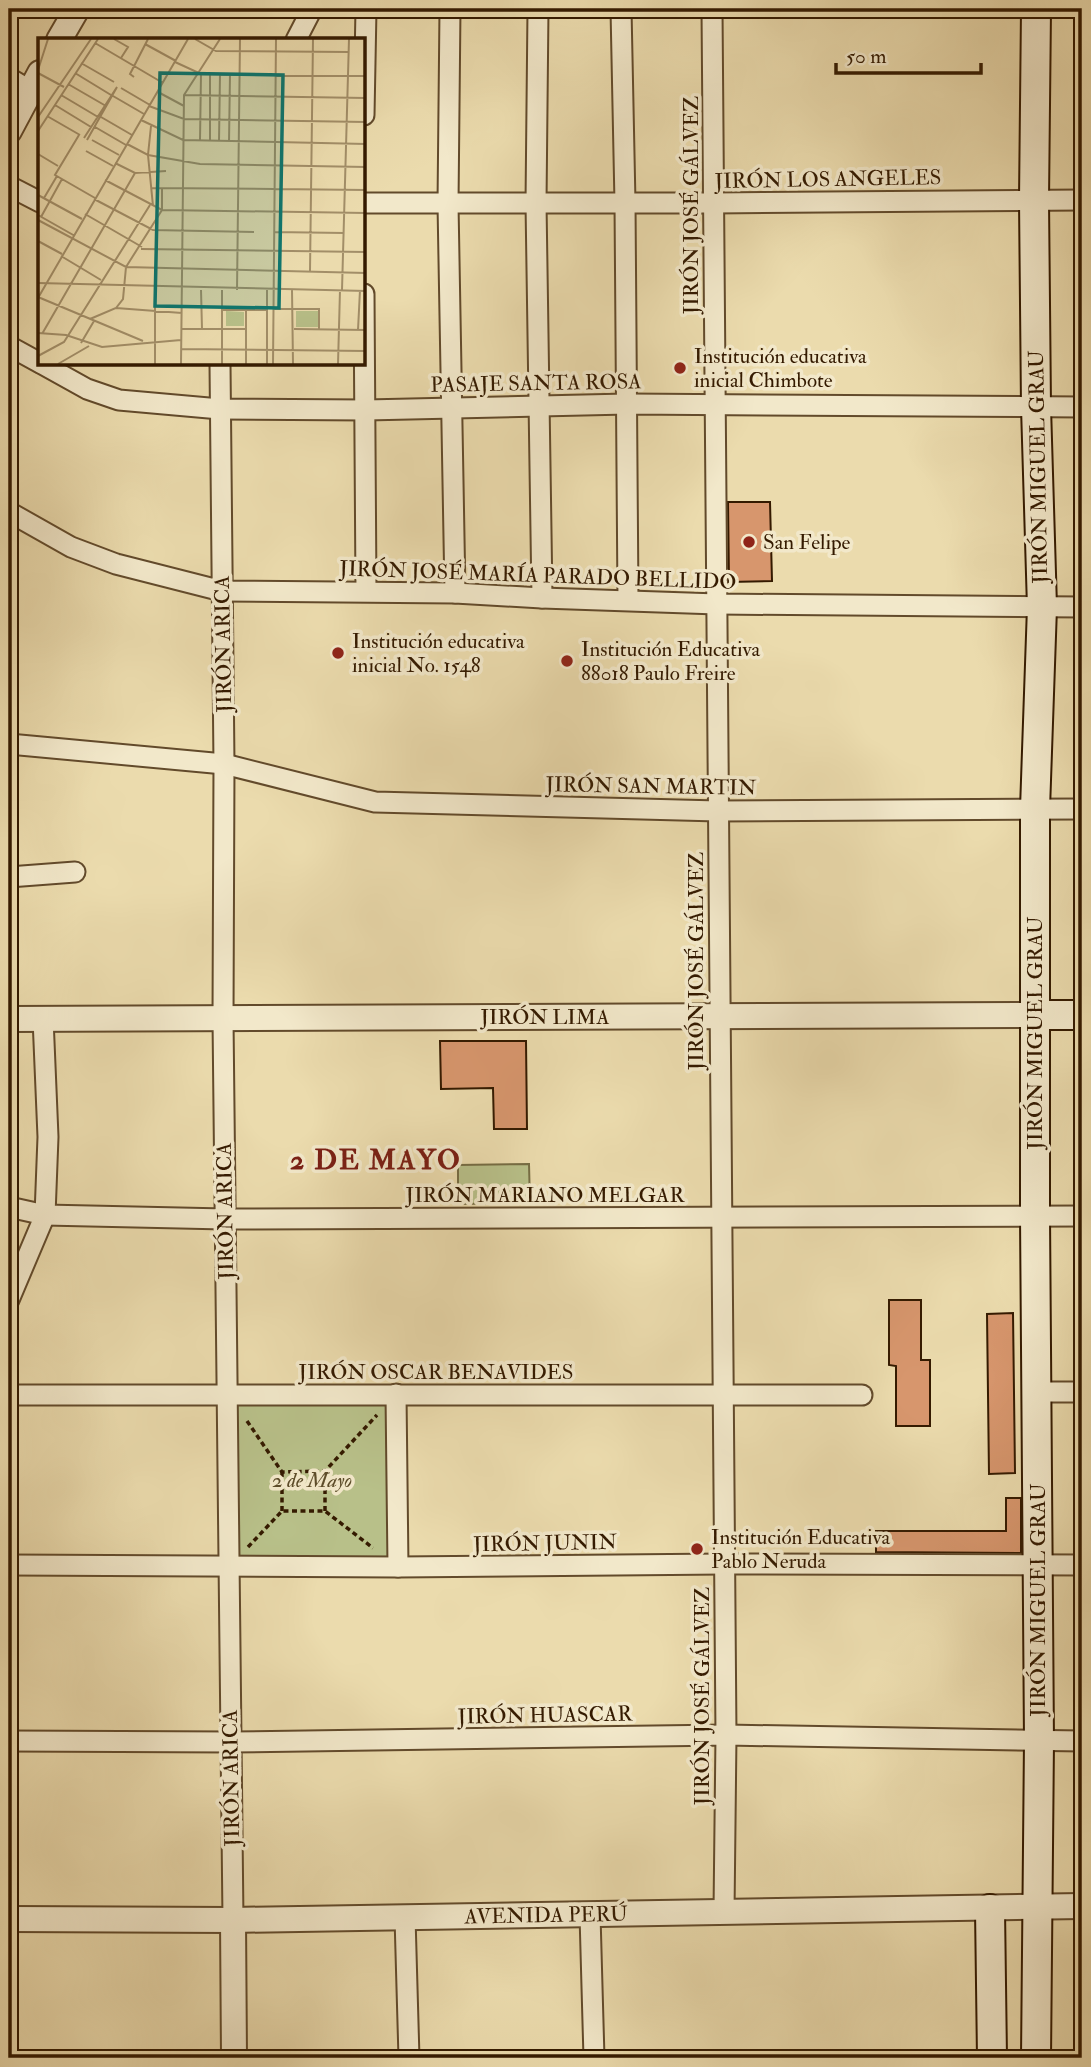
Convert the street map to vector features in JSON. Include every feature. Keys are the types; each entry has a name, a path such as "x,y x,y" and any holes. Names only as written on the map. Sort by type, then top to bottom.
{"main road":[{"name":"JIRÓN MIGUEL GRAU","path":"1036,9 1036,407 1042,607 1035,808 1039,1741 1036,2058"},
{"name":"JIRÓN LIMA","path":"1035,1015 1082,1015"},
{"path":"990,1909 992,2058"}],"street":[{"path":"60,38 77,9"},
{"path":"297,38 312,9"},
{"path":"365,38 366,9"},
{"path":"450,9 448,204 456,593"},
{"path":"538,9 536,203 542,598"},
{"path":"621,9 628,600"},
{"name":"JIRÓN JOSÉ GÁLVEZ","path":"712,9 726,1735 724,1912"},
{"path":"9,78 35,82 9,131"},
{"path":"9,186 38,201"},
{"name":"JIRÓN LOS ANGELES","path":"366,203 1082,200"},
{"name":"PASAJE SANTA ROSA","path":"9,346 38,362"},
{"name":"PASAJE SANTA ROSA","path":"45,366 87,389 119,400 220,409 366,410 627,404 1082,407"},
{"name":"JIRÓN ARICA","path":"220,366 224,764 223,1019 234,2058"},
{"path":"365,366 366,591"},
{"name":"JIRÓN JOSÉ MARÍA PARADO BELLIDO","path":"9,512 71,547 105,560 222,591 456,593 716,604 1082,607"},
{"name":"JIRÓN SAN MARTIN","path":"9,744 224,764 375,802 718,811 1082,809"},
{"path":"9,877 75,872"},
{"name":"JIRÓN LIMA","path":"9,1019 1035,1015"},
{"path":"9,1300 45,1215 48,1137 43,1018"},
{"name":"JIRÓN MARIANO MELGAR","path":"9,1207 45,1215 225,1219 1082,1216"},
{"path":"1036,1392 1082,1392"},
{"path":"396,1394 398,1567"},
{"name":"JIRÓN OSCAR BENAVIDES","path":"9,1395 862,1395"},
{"name":"JIRÓN JUNIN","path":"9,1564 229,1567 1082,1565"},
{"name":"JIRÓN HUASCAR","path":"9,1741 231,1742 726,1735 1082,1741"},
{"name":"AVENIDA PERÚ","path":"9,1919 233,1920 1082,1906"},
{"path":"590,1915 594,2058"},
{"path":"405,1917 409,2058"}],"path":[{"path":"227,1394 282,1472 282,1511 229,1567"},
{"path":"325,1511 325,1471 396,1394"},
{"path":"282,1472 325,1471"},
{"path":"282,1511 325,1511 398,1567"}],"green space":[{"path":"529,1164 530,1203 458,1204 458,1165"},
{"name":"2 de Mayo","path":"230,1398 394,1398 392,1562 232,1564"}],"building":[{"name":"San Felipe","path":"728,502 770,502 772,581 729,582"},
{"path":"440,1041 526,1041 527,1129 494,1129 493,1088 441,1089"},
{"path":"889,1300 921,1300 921,1360 930,1360 930,1426 896,1426 896,1366 889,1365"},
{"path":"1013,1313 1015,1473 989,1474 987,1314"},
{"path":"1006,1498 1021,1498 1021,1553 876,1552 876,1531 1006,1531"}],"place":[{"name":"Institución educativa inicial Chimbote","path":"680,368"},
{"name":"San Felipe","path":"749,542"},
{"name":"Institución educativa inicial No. 1548","path":"338,653"},
{"name":"Institución Educativa 88018 Paulo Freire","path":"567,661"},
{"name":"Institución Educativa Pablo Neruda","path":"697,1549"}],"district":[{"name":"2 DE MAYO","path":"376,1159"}]}
